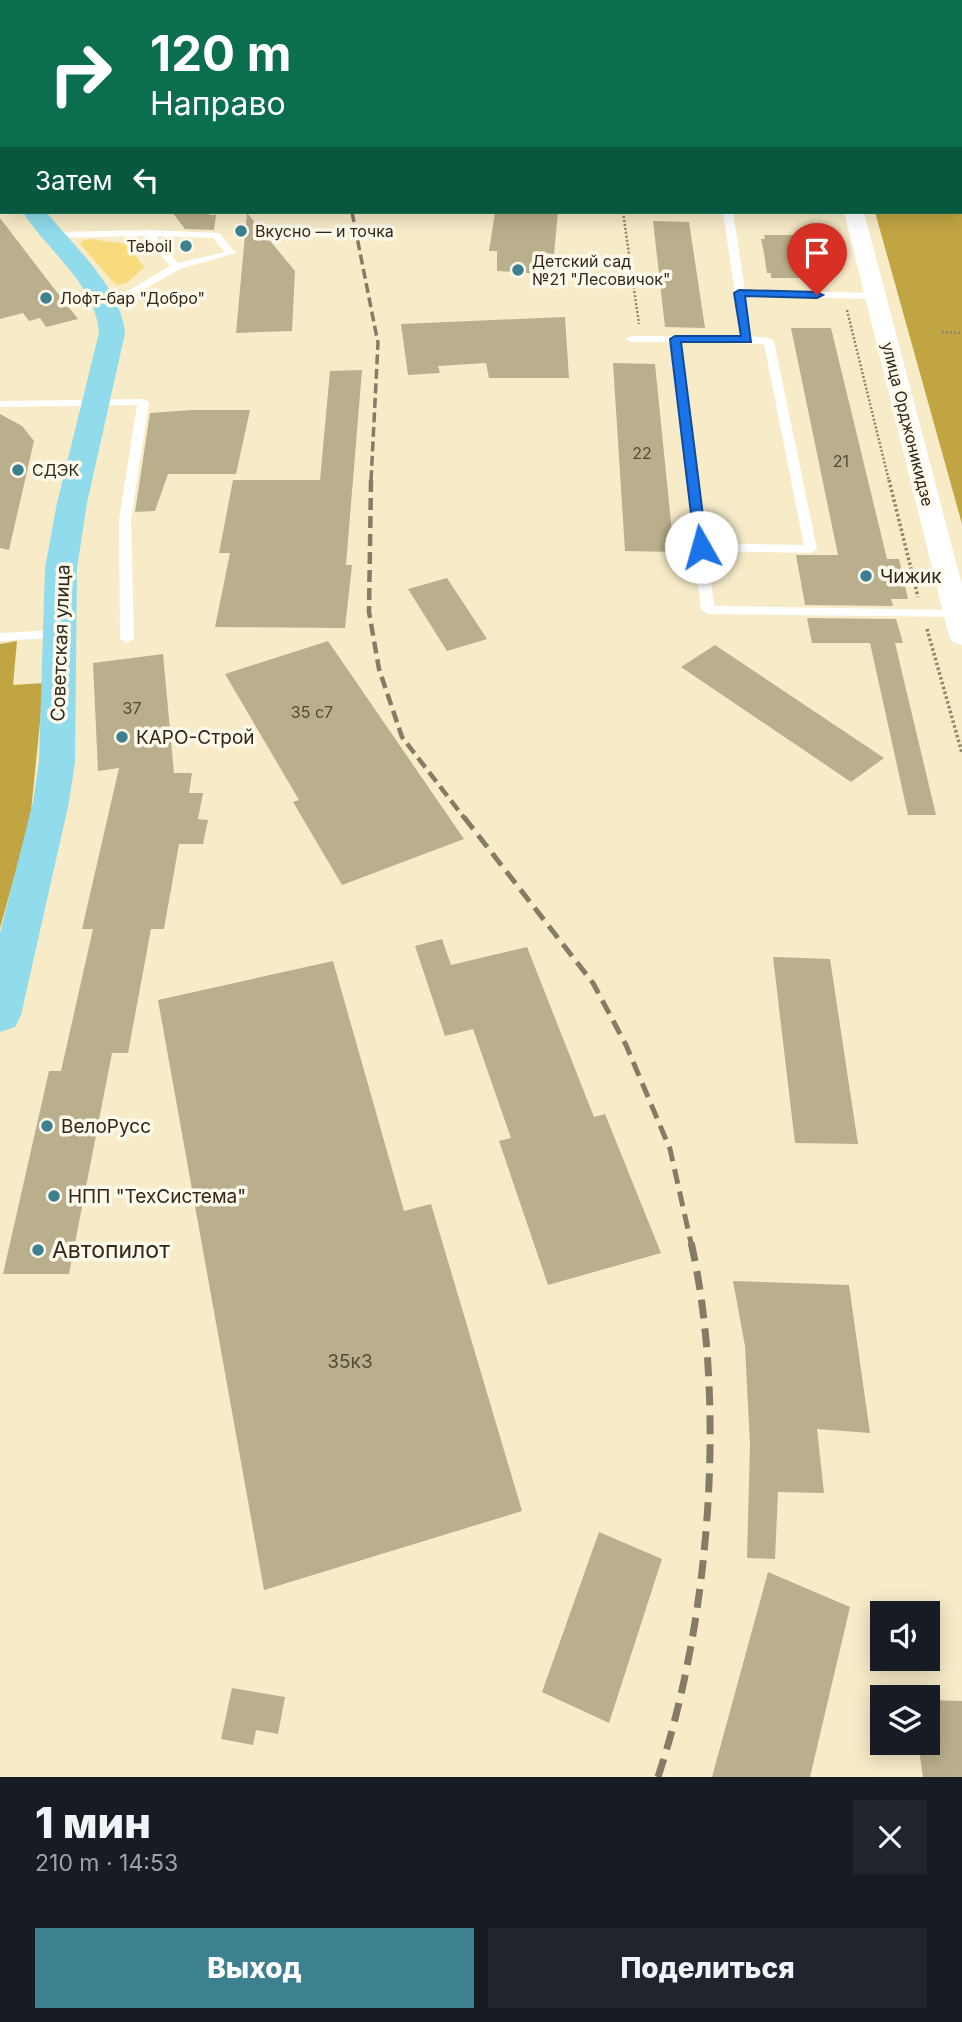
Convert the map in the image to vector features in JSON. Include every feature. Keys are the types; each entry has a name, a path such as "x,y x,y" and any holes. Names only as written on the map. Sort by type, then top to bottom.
{"main road":[{"path":"36,214 108,307"},
{"name":"Советская улица","path":"0,1015 51,802 57,762 63,555 72,503 98,402 112,333 108,307"}],"street":[{"name":"улица Орджоникидзе","path":"854,214 959,625"}],"lane":[{"path":"728,214 747,339"},
{"path":"148,233 176,267"},
{"path":"54,235 216,235 231,253 176,267 108,307"},
{"path":"739,293 875,296"},
{"path":"636,339 769,341 811,549 701,547"},
{"path":"675,339 709,610 923,614 959,625"},
{"path":"0,404 142,402 125,520 127,639"},
{"path":"0,637 60,634"}],"path":[{"path":"623,214 636,339"},
{"path":"843,296 923,614 962,753"},
{"path":"943,332 962,332"}],"shaded area":[{"path":"876,214 962,214 962,524"},
{"path":"90,239 126,244 144,267 127,283 116,285 80,244"},
{"path":"17,641 13,685 44,683 30,821 0,928 0,644"}],"building":[{"path":"174,214 216,215 214,230 185,229"},
{"path":"248,214 295,271 292,331 236,333"},
{"path":"495,214 558,214 554,254 545,253 544,274 497,271 497,251 489,251"},
{"path":"0,218 78,319 46,327 40,318 29,321 23,313 0,319"},
{"path":"653,221 689,222 705,328 665,327"},
{"path":"764,235 804,235 812,274 798,274 799,278 771,278 771,273 767,273 761,239 765,239"},
{"path":"565,317 569,378 489,378 486,363 438,366 440,373 408,375 401,324"},
{"path":"791,328 831,328 887,559 899,559 908,599 891,599 893,606 805,605 796,555 838,555"},
{"path":"613,363 655,364 674,552 625,551"},
{"path":"362,370 346,565 352,565 345,628 215,627 230,553 219,553 233,480 320,480 330,371"},
{"path":"250,410 236,474 168,474 155,511 135,512 150,413"},
{"path":"0,414 22,426 34,441 9,550 0,548"},
{"path":"447,578 487,639 447,651 408,589"},
{"path":"807,618 896,619 903,643 895,643 936,815 908,815 870,643 812,643"},
{"path":"328,641 464,839 342,885 293,802 299,800 225,674"},
{"path":"715,645 884,758 851,782 681,667"},
{"path":"163,654 174,773 192,773 189,793 203,793 198,819 208,820 203,844 179,844 164,929 151,929 128,1053 112,1053 69,1274 3,1274 49,1071 61,1071 93,929 82,929 119,768 98,771 93,663"},
{"path":"442,939 451,965 527,947 594,1117 605,1114 661,1253 548,1285 499,1141 511,1138 473,1029 445,1036 415,946"},
{"path":"773,957 830,959 858,1144 795,1143"},
{"path":"333,961 404,1211 431,1204 522,1511 264,1590 158,1000"},
{"path":"733,1281 849,1285 870,1433 817,1429 824,1493 778,1492 775,1559 747,1558 750,1445 745,1346"},
{"path":"599,1532 662,1559 609,1723 542,1692"},
{"path":"768,1572 850,1607 810,1777 712,1777"},
{"path":"232,1688 285,1697 278,1734 256,1730 253,1745 221,1739"},
{"path":"940,1700 962,1701 962,1777 923,1777 920,1755 940,1755"}],"railway":[{"path":"352,214 378,343 371,481"},
{"path":"371,480 369,612 379,669 402,737 465,819"},
{"path":"464,817 593,983 626,1045 670,1149 691,1243"},
{"path":"658,1777 676,1716 690,1650 708,1511 708,1371 702,1305 691,1242"}],"place":[{"name":"Вкусно — и точка","path":"241,231"},
{"name":"Teboil","path":"186,246"},
{"name":"Детский сад №21 \"Лесовичок\"","path":"518,270"},
{"name":"Лофт-бар \"Добро\"","path":"46,298"},
{"name":"СДЭК","path":"18,470"},
{"name":"Чижик","path":"866,576"},
{"name":"КАРО-Строй","path":"122,737"},
{"name":"ВелоРусс","path":"47,1126"},
{"name":"НПП \"ТехСистема\"","path":"54,1196"},
{"name":"Автопилот","path":"38,1250"}],"route":[{"path":"701,547 675,339 747,339 739,293 817,295"}]}
